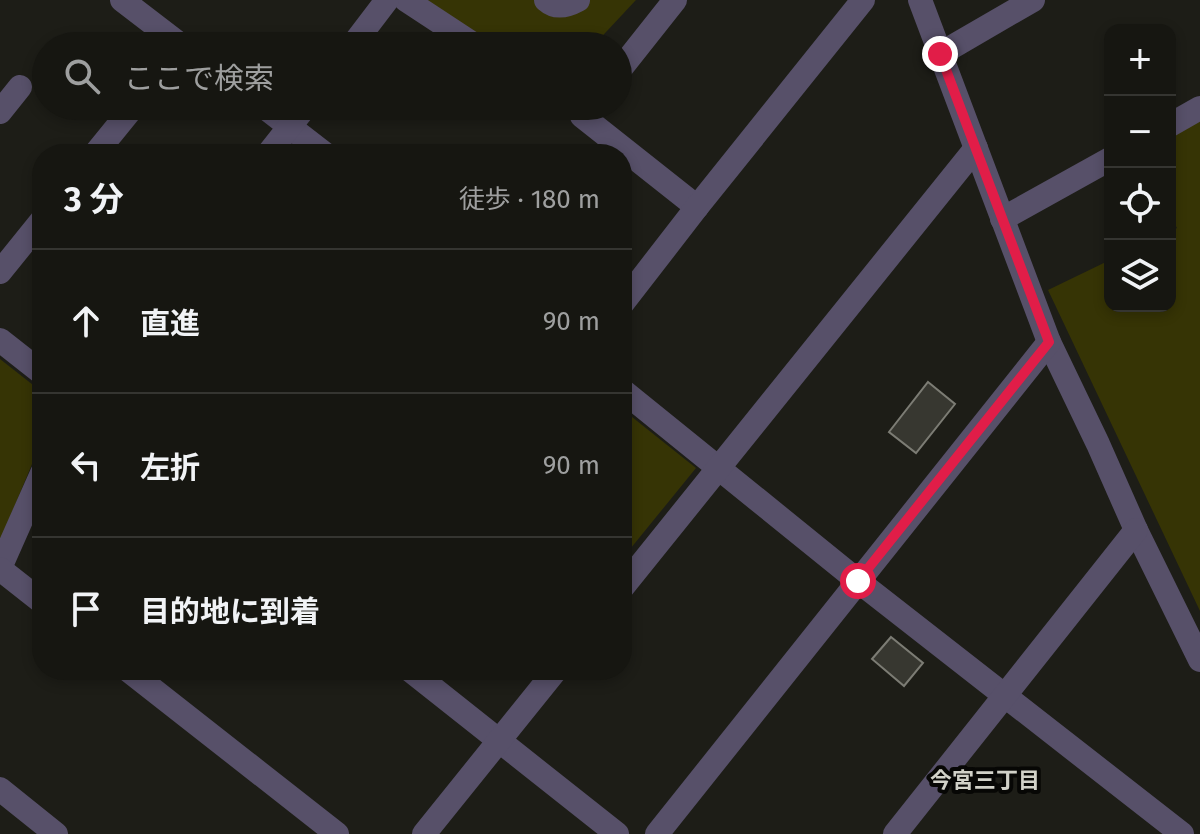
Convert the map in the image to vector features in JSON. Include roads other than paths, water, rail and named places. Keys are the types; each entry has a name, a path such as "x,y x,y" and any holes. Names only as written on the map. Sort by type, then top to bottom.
{"street":[{"path":"122,0 164,32"},
{"path":"363,32 387,0"},
{"path":"406,0 455,32"},
{"path":"546,0 552,5 567,6 578,0"},
{"path":"632,54 675,0"},
{"path":"632,291 863,0"},
{"path":"920,0 1049,342 1200,660"},
{"path":"940,54 1033,0"},
{"path":"0,112 20,87"},
{"path":"1176,122 1200,108"},
{"path":"103,144 123,120"},
{"path":"281,120 312,144"},
{"path":"276,144 295,120"},
{"path":"593,120 622,144"},
{"path":"632,576 976,148"},
{"path":"632,153 697,207"},
{"path":"1002,219 1104,162"},
{"path":"0,272 32,232"},
{"path":"657,834 1049,342"},
{"path":"1,344 32,366"},
{"path":"632,398 858,581 1182,834"},
{"path":"32,496 0,569 32,594"},
{"path":"896,834 1136,530"},
{"path":"141,680 337,834"},
{"path":"423,680 617,834"},
{"path":"424,834 548,680"},
{"path":"0,789 56,834"}],"district":[{"name":"今宮三丁目","path":"985,780"}]}
